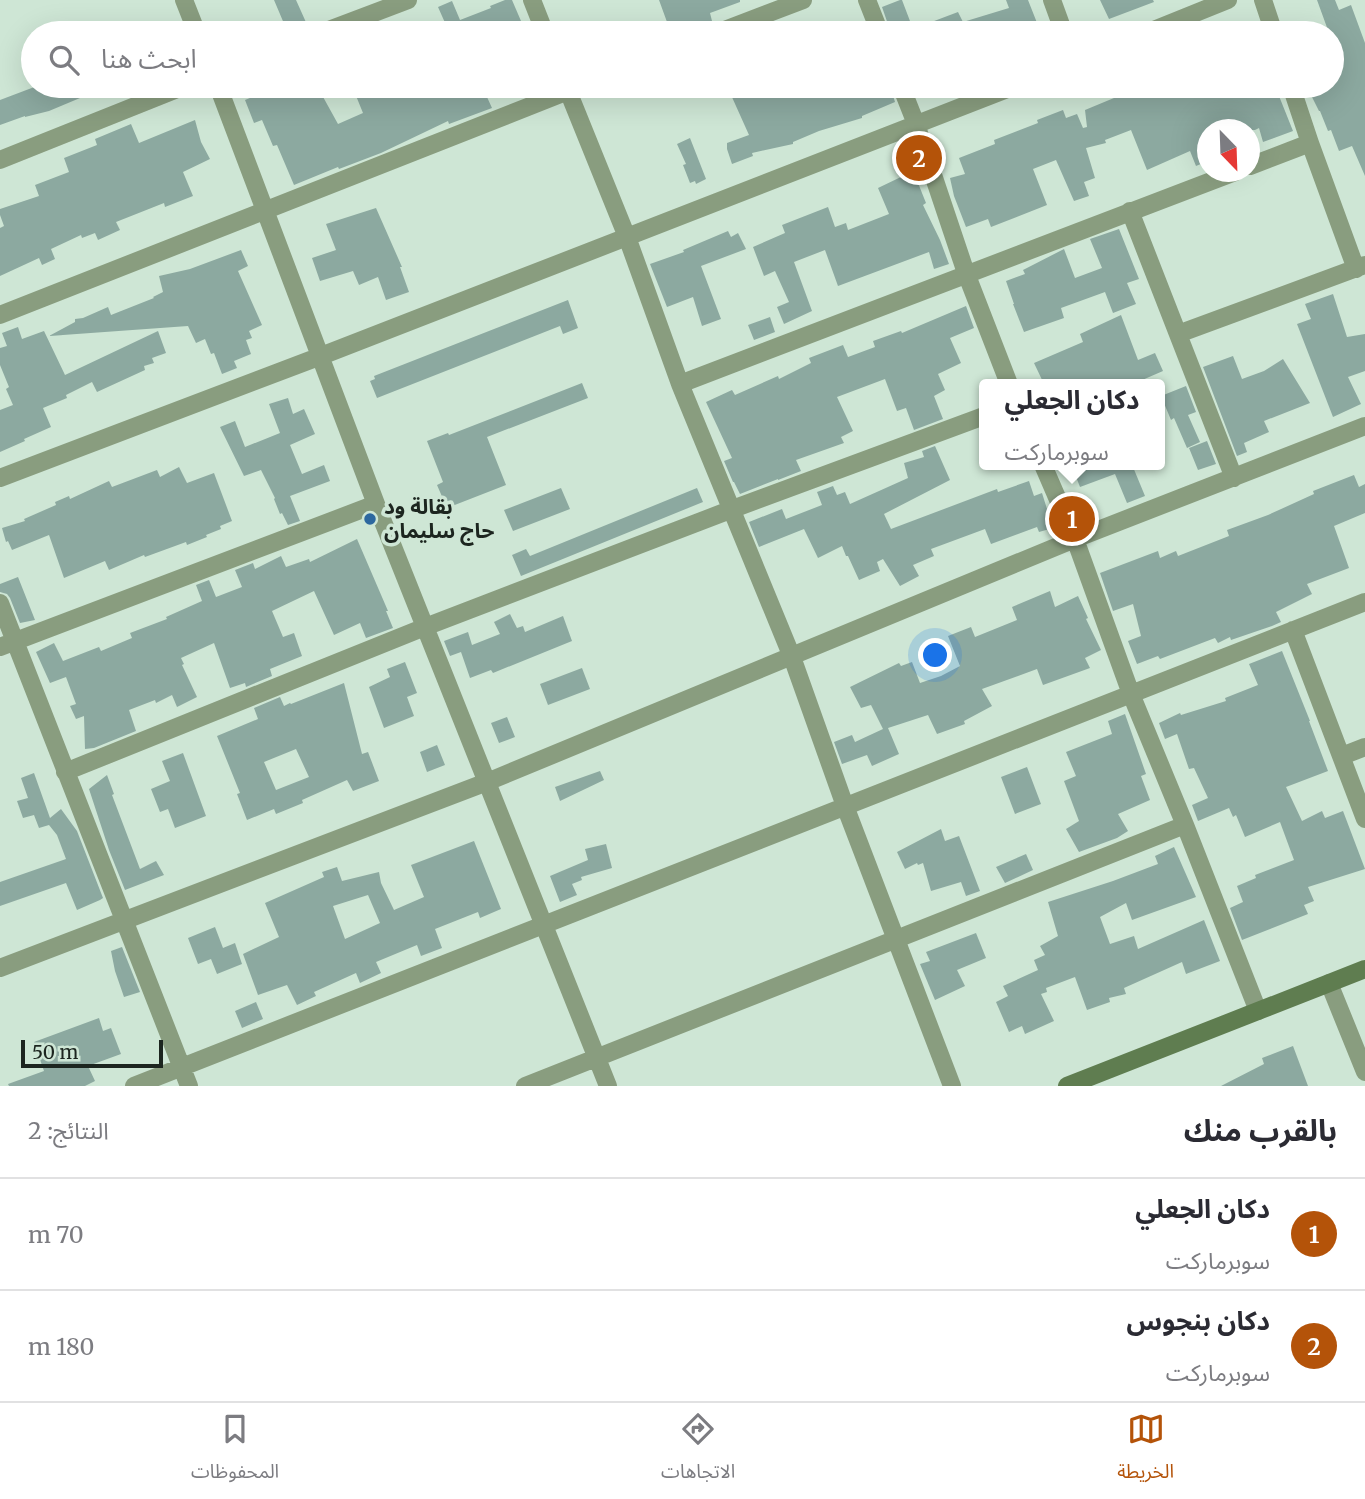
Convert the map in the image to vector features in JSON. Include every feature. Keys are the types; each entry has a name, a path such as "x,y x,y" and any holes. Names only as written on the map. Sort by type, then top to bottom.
{"street":[{"path":"184,0 192,21"},
{"path":"353,21 408,0"},
{"path":"533,0 541,21"},
{"path":"748,21 803,0"},
{"path":"867,0 875,21"},
{"path":"1052,0 1060,21"},
{"path":"1176,21 1228,0"},
{"path":"1263,0 1270,21"},
{"path":"0,160 155,98"},
{"path":"223,98 376,504 608,1086"},
{"path":"0,315 544,98"},
{"path":"576,98 680,384 792,657 845,806 952,1086"},
{"path":"906,98 966,273 1007,379"},
{"path":"0,478 984,98"},
{"path":"1178,334 1360,267 1310,143 1295,98"},
{"path":"1260,162 1310,143"},
{"path":"680,384 1209,182"},
{"path":"1130,211 1234,478"},
{"path":"65,772 425,627 979,418"},
{"path":"0,968 487,782 1075,539 1365,426"},
{"path":"1045,470 1075,539 1131,694 1258,1011"},
{"path":"7,644 376,504"},
{"path":"134,1086 1365,602"},
{"path":"0,603 7,644 65,772 189,1086"},
{"path":"1293,630 1365,819"},
{"path":"1342,756 1365,747"},
{"path":"525,1086 1185,825"},
{"path":"1067,1086 1365,969"},
{"path":"1329,983 1365,1072"}],"building":[{"path":"274,0 296,0 305,21 283,21"},
{"path":"512,0 521,21 444,21 438,7 452,1 460,20 491,8 490,6"},
{"path":"659,0 740,0 710,13 712,21 667,21"},
{"path":"902,0 910,21 887,21 882,7"},
{"path":"1006,0 1028,0 1036,21 966,21 1009,8"},
{"path":"1100,0 1153,0 1154,2 1109,19"},
{"path":"1317,0 1335,0 1339,10 1351,5 1365,43 1365,176 1352,146 1339,151 1331,130 1328,131 1312,98 1344,98 1344,21 1325,21"},
{"path":"958,12 962,21 934,21"},
{"path":"21,92 21,98 80,98 49,111 0,125 0,100"},
{"path":"324,98 338,124 363,113 357,98 487,98 492,108 449,124 448,121 381,153 294,185 277,145 273,146 262,120 254,123 245,100"},
{"path":"732,98 894,98 895,102 862,118 819,131 793,144 752,153 753,156 732,164 727,143 749,135"},
{"path":"1114,98 1280,98 1293,131 1263,142 1260,119 1197,119 1197,166 1190,151 1147,170 1131,130 1105,140 1106,143 1086,148 1095,178 1084,182 1089,196 1074,201 1056,160 1033,169 1047,205 991,227 988,219 966,227 950,178 965,174 959,158 995,144 994,140 1063,110 1066,118 1077,114 1083,128 1087,127 1085,110"},
{"path":"195,120 201,142 210,159 183,172 193,196 165,207 164,203 116,222 120,230 98,240 95,233 82,238 81,235 51,249 55,259 42,265 39,258 0,276 0,228 4,226 0,209 39,196 35,185 69,172 64,158 97,145 95,139 131,124 139,143"},
{"path":"690,138 706,179 696,184 695,181 690,183 683,165 686,164 677,144"},
{"path":"914,153 920,170 914,173 926,203 923,205 949,264 934,269 929,252 838,286 825,250 794,262 812,311 784,324 777,307 789,302 775,271 764,276 753,247 785,233 782,225 828,207 835,227 846,223 848,230 889,214 878,188 903,176 897,159"},
{"path":"376,208 402,267 409,292 386,300 378,277 359,285 353,271 320,281 312,258 336,250 326,224"},
{"path":"1119,229 1139,279 1127,283 1136,304 1113,313 1105,292 1061,308 1064,318 1024,332 1006,281 1025,274 1023,270 1064,249 1075,278 1102,268 1090,239"},
{"path":"728,231 731,237 738,233 746,249 701,266 721,319 702,326 693,297 667,307 650,264 684,252 683,250"},
{"path":"241,250 248,266 238,271 262,325 249,331 252,338 246,340 251,354 234,361 237,368 222,374 205,339 196,343 188,326 49,336 75,322 75,319 108,307 111,315 154,298 163,292 159,276 190,269"},
{"path":"1333,294 1347,337 1365,334 1365,371 1348,377 1361,404 1333,417 1297,324 1311,319 1305,304"},
{"path":"568,300 578,328 563,334 560,326 377,398 370,381 375,379 374,376"},
{"path":"966,306 974,328 950,338 961,363 938,374 945,390 934,396 943,419 914,430 906,408 897,411 885,379 837,397 853,431 841,437 844,443 796,460 801,471 740,494 724,461 732,458 706,402 732,390 735,395 778,376 779,379 811,363 809,358 843,345 848,357 875,347 873,341 901,331 902,333"},
{"path":"1121,315 1138,360 1155,353 1163,371 1145,379 1042,379 1034,363 1083,342 1080,334"},
{"path":"770,317 775,332 754,340 748,325"},
{"path":"18,327 22,339 44,331 65,375 158,331 166,353 152,358 154,363 144,366 145,370 97,392 92,382 66,395 67,398 43,408 51,427 0,452 0,410 13,405 0,365 0,348 7,346 2,333"},
{"path":"1233,356 1242,379 1264,371 1283,359 1310,403 1264,421 1269,432 1244,443 1247,452 1237,456 1203,367"},
{"path":"582,383 588,398 487,437 506,485 447,508 437,485 443,482 427,441"},
{"path":"1186,386 1196,412 1188,415 1200,442 1187,448 1174,418 1171,420 1165,406 1165,394"},
{"path":"288,398 293,414 304,409 315,434 290,445 302,474 324,465 330,481 290,496 300,521 288,525 282,513 280,514 261,470 244,476 220,427 235,421 245,447 280,433 269,404"},
{"path":"1207,441 1216,464 1198,470 1189,448"},
{"path":"935,446 950,480 884,514 891,529 997,489 998,492 1029,481 1034,496 1042,493 1053,528 1039,532 1037,527 991,544 985,529 931,549 934,556 913,565 919,576 900,586 883,559 877,562 880,571 859,580 842,546 818,558 804,529 759,547 749,522 782,509 786,519 822,505 817,492 833,486 837,495 845,492 850,504 908,478 904,463 924,457 922,451"},
{"path":"179,467 187,483 214,473 232,521 220,526 221,529 206,535 207,537 187,545 186,542 145,557 144,555 109,570 105,561 64,578 49,535 12,550 8,541 6,542 2,528 25,521 24,519 56,505 55,502 69,496 70,499 109,481 112,487 157,470 160,477"},
{"path":"1073,470 1134,470 1145,496 1127,503 1115,474 1080,487"},
{"path":"1354,475 1359,487 1365,484 1365,513 1334,526 1349,568 1307,584 1312,594 1276,612 1281,622 1231,640 1230,637 1218,643 1215,638 1160,659 1158,656 1137,664 1128,641 1141,636 1133,604 1113,611 1100,573 1158,551 1160,558 1176,551 1178,556 1229,536 1227,530 1268,515 1314,494 1313,491"},
{"path":"561,488 570,509 513,531 504,510"},
{"path":"697,488 703,502 521,576 512,555 526,549 530,556"},
{"path":"357,539 393,628 366,638 360,623 334,635 314,591 272,611 283,637 294,633 302,656 270,669 272,676 246,687 245,683 230,688 214,643 181,658 197,697 177,707 172,695 156,703 155,700 129,710 136,731 85,749 84,716 76,719 70,706 76,704 66,677 50,683 36,652 54,643 63,661 99,647 101,651 132,638 130,633 167,619 166,617 202,601 196,585 209,580 216,597 242,587 235,570 253,563 255,569 281,556 286,567 309,559 310,562"},
{"path":"18,577 35,620 20,623 10,598 0,592 0,584"},
{"path":"1050,591 1055,607 1078,596 1101,650 1085,658 1090,668 1043,685 1037,669 982,689 992,706 964,721 965,724 937,734 928,715 888,728 899,754 872,766 867,755 842,764 834,742 852,735 855,742 883,729 871,705 861,708 850,687 899,663 901,666 912,662 920,683 941,676 960,666 948,636 971,627 975,637 1017,620 1012,607"},
{"path":"510,614 517,628 523,626 525,632 563,616 572,641 493,673 491,670 470,678 461,652 450,656 444,641 468,632 472,645 500,634 494,622"},
{"path":"1282,651 1328,771 1286,787 1302,821 1322,811 1325,818 1343,811 1365,869 1308,887 1314,901 1304,905 1308,914 1242,940 1230,908 1243,902 1237,886 1256,878 1255,875 1294,860 1280,822 1245,837 1236,815 1233,817 1229,808 1198,821 1192,805 1208,798 1194,768 1189,769 1177,734 1165,739 1159,723 1180,713 1181,715 1226,701 1225,698 1258,685 1249,664"},
{"path":"405,662 417,693 407,697 414,716 384,728 369,687 390,677 387,669"},
{"path":"582,668 590,689 548,705 540,684"},
{"path":"344,683 362,754 368,752 379,781 353,791 347,780 276,814 274,809 247,820 237,794 240,793 217,736 258,719 254,708 280,697 284,706","holes":["296,749 309,777 276,790 264,762"]},
{"path":"1125,714 1146,774 1141,776 1150,800 1118,814 1128,831 1117,838 1079,852 1066,829 1079,821 1064,781 1076,776 1066,752 1112,734 1108,721"},
{"path":"507,717 515,737 499,743 491,723"},
{"path":"437,745 445,765 427,772 420,752"},
{"path":"183,753 206,816 175,828 168,809 160,812 151,789 170,781 162,761"},
{"path":"1027,767 1041,804 1015,814 1001,777"},
{"path":"600,771 604,780 560,801 555,787"},
{"path":"34,773 50,818 61,809 77,831 103,898 77,910 66,883 0,906 0,882 66,859 57,835 49,825 39,828 34,815 23,818 17,801 28,798 21,778"},
{"path":"107,775 140,869 156,861 164,875 125,890 89,789"},
{"path":"941,829 945,841 959,836 980,891 966,896 961,882 931,891 923,863 905,869 897,852"},
{"path":"474,841 501,909 480,918 478,912 435,929 442,948 421,956 417,945 376,962 381,973 360,983 356,973 314,992 316,996 297,1005 287,985 258,995 243,954 279,937 265,903 324,877 322,872 337,867 342,881 379,872 381,883 394,910 424,897 411,865","holes":["368,895 380,923 345,939 333,906"]},
{"path":"606,844 612,868 581,877 582,880 572,884 577,895 560,902 550,876 588,860 585,849"},
{"path":"1174,847 1196,897 1132,920 1126,903 1100,917 1110,944 1134,936 1138,949 1204,920 1220,961 1186,974 1182,962 1124,988 1126,994 1109,998 1110,1002 1087,1010 1075,977 1046,988 1047,992 1041,994 1054,1021 1025,1034 1022,1026 1009,1032 996,1002 1008,996 1003,986 1038,970 1034,960 1045,955 1040,946 1058,936 1048,902 1158,864 1155,856"},
{"path":"1026,854 1033,870 1005,883 996,867"},
{"path":"215,927 223,948 235,943 242,964 217,974 211,959 198,964 188,938"},
{"path":"976,933 986,958 957,970 965,986 935,1000 920,964 930,961 926,952"},
{"path":"122,947 140,992 124,997 111,951"},
{"path":"256,1002 263,1019 242,1028 235,1011"},
{"path":"99,1018 103,1031 111,1028 121,1054 88,1066 95,1081 85,1086 9,1086 8,1084 44,1071 34,1042"},
{"path":"1293,1046 1308,1086 1221,1086 1264,1064 1262,1058"}],"place":[{"name":"دكان بنجوس","path":"919,158"},
{"name":"بقالة ود حاج سليمان","path":"370,519"},
{"name":"دكان الجعلي","path":"1072,519"}]}
